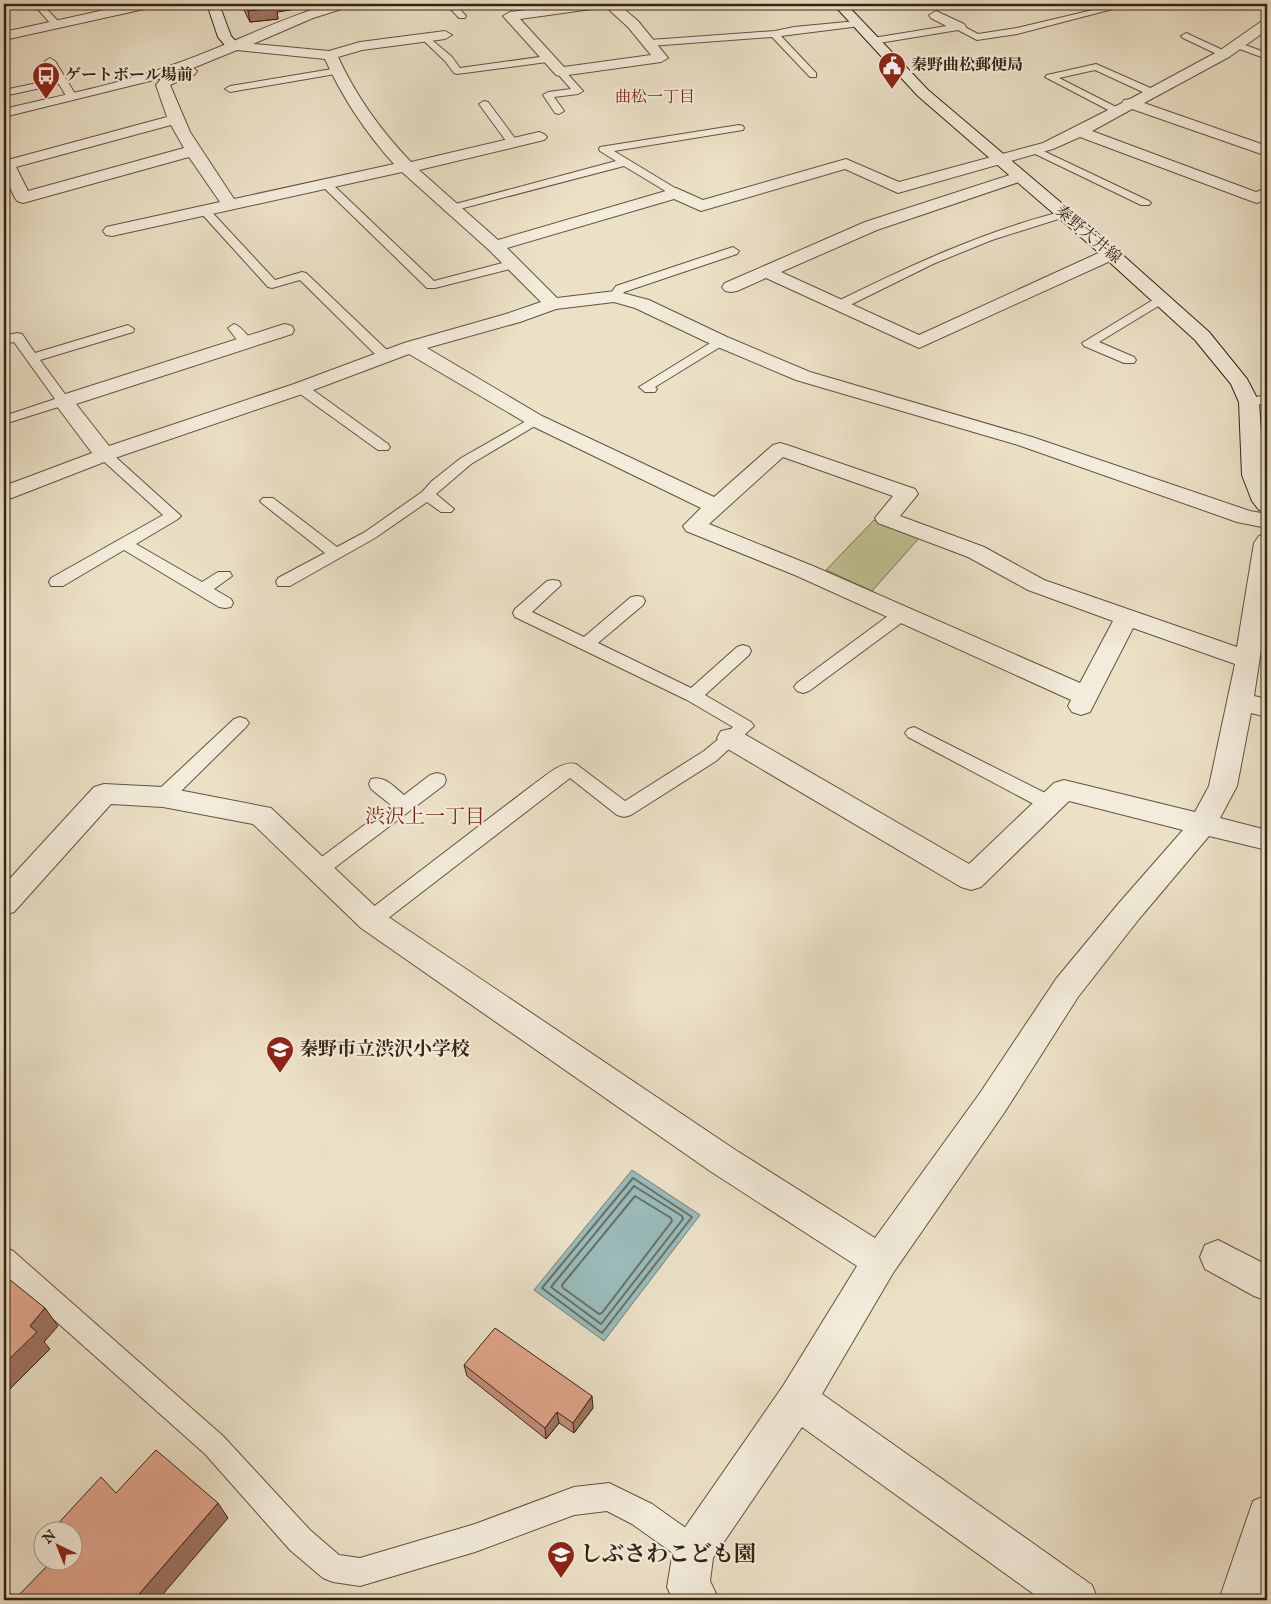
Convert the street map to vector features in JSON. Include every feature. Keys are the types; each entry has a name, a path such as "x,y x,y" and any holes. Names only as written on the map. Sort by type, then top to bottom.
{"street":[{"path":"4,36 55,23 149,4"},
{"path":"213,4 225,37 233,46 330,55 360,46 445,35"},
{"path":"602,4 510,16 561,72 661,58 611,4"},
{"name":"秦野大井線","path":"839,4 922,93 997,159 1112,254 1202,336 1240,383 1249,402 1253,475 1263,501 1267,505"},
{"path":"4,113 148,77 210,57 273,28 335,5"},
{"path":"936,15 959,27"},
{"path":"495,246 676,193 701,206 846,164 898,188 1035,150 1079,132 1224,54 1267,24"},
{"path":"330,55 343,84 382,141 406,167 514,264 552,304"},
{"path":"210,57 218,61 172,78 163,85 192,150 230,205"},
{"path":"1123,107 1267,151"},
{"path":"177,119 7,165 23,198 192,150"},
{"path":"1079,132 1257,198 1267,193"},
{"path":"112,231 539,137"},
{"path":"731,287 871,226 1019,177"},
{"path":"1198,190 1214,182"},
{"path":"766,272 806,292 840,305 919,342 1112,254"},
{"path":"4,494 105,455 301,388 411,347 513,318 552,304 615,296 642,304 720,341 803,376 866,396 1025,440 1245,517 1267,521"},
{"path":"105,455 62,401 239,335 285,330"},
{"path":"411,347 535,420 715,506"},
{"path":"1126,618 1083,701 902,614 805,571 694,526 780,448 907,494 886,518 976,552 1036,585 1248,660"},
{"path":"698,1600 688,1587 694,1551 797,1400 880,1262 992,1103 1068,988 1129,911 1202,826 1223,786 1254,705 1248,660 1265,543 1267,541"},
{"path":"730,738 971,879 1064,790 1202,826 1267,840"},
{"path":"4,904 104,794 163,797 261,816 371,920 722,1160 880,1262"},
{"path":"1218,1257 1267,1284"},
{"path":"797,1400 1078,1600"},
{"path":"1240,1600 1267,1515"}],"lane":[{"path":"450,4 462,16"},
{"path":"977,37 1017,31 1128,4"},
{"path":"36,8 55,23"},
{"path":"650,44 775,34 794,30 857,24"},
{"path":"873,41 959,27 996,46"},
{"path":"775,34 784,46 813,75"},
{"path":"1186,36 1224,54"},
{"path":"426,38 449,58 457,71 548,59"},
{"path":"1237,45 1267,56"},
{"path":"50,61 72,97"},
{"path":"1123,107 1046,79 1098,63 1151,92"},
{"path":"230,89 338,71"},
{"path":"559,111 548,95 581,93 561,72"},
{"path":"4,93 62,81"},
{"path":"484,104 513,143"},
{"path":"676,193 604,149 739,128"},
{"path":"1035,150 1145,203"},
{"path":"452,208 625,162"},
{"path":"325,183 431,285 514,264"},
{"path":"204,210 272,284 302,276 385,356"},
{"path":"840,305 929,261 988,238 1064,214"},
{"path":"615,296 620,289 732,251"},
{"path":"1129,360 1089,343 1161,299"},
{"path":"31,358 128,329"},
{"path":"4,340 17,336 62,401 4,420"},
{"path":"650,389 646,386 720,341"},
{"path":"301,388 383,447"},
{"path":"1249,402 1267,400"},
{"path":"284,582 370,535 427,495 437,484 466,461 535,420"},
{"path":"57,582 172,516 105,455"},
{"path":"427,495 446,509"},
{"path":"268,501 336,554"},
{"path":"123,543 225,603"},
{"path":"201,590 224,576"},
{"path":"371,920 541,789 570,769 624,810 710,756 745,726 693,696 521,613 553,584"},
{"path":"586,644 637,601"},
{"path":"803,686 902,614"},
{"path":"693,696 744,651"},
{"path":"163,797 240,723"},
{"path":"914,733 1050,804"},
{"path":"318,870 437,780"},
{"path":"378,784 404,805"},
{"path":"4,1259 214,1445 300,1540 333,1568 360,1572 475,1538 574,1501 609,1497 642,1514 694,1551"}],"green space":[{"path":"874,520 920,537 872,591 826,570"}],"water":[{"path":"632,1170 700,1215 604,1341 534,1290"}],"building":[{"path":"244,4 274,4 276,8 248,11"},
{"path":"4,1275 45,1308 30,1326 37,1332 4,1364"},
{"path":"495,1328 592,1396 573,1423 557,1412 545,1428 464,1365"},
{"path":"156,1450 218,1503 134,1600 14,1600 41,1572 82,1572 82,1522 59,1522 101,1477 116,1493"},
{"path":"4,1589 14,1600 4,1600"}],"place":[{"name":"秦野曲松郵便局","path":"892,90"},
{"name":"ゲートボール場前","path":"46,100"},
{"name":"秦野市立渋沢小学校","path":"280,1074"},
{"name":"しぶさわこども園","path":"561,1579"}],"district":[{"name":"曲松一丁目","path":"655,98"},
{"name":"渋沢上一丁目","path":"425,817"}]}
